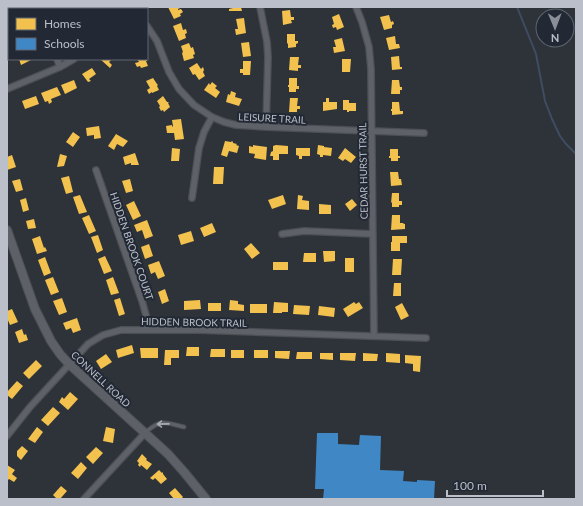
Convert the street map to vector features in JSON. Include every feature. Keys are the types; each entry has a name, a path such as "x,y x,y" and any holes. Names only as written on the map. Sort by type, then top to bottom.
{"street":[{"path":"260,7 267,42 268,57 266,128"},
{"name":"CEDAR HURST TRAIL","path":"356,7 369,47 371,69 374,336"},
{"name":"LEISURE TRAIL","path":"148,28 157,41 169,72 179,89 194,105 212,117 224,122 236,125 266,128 424,133"},
{"path":"57,60 60,67"},
{"path":"7,89 60,67 72,60"},
{"path":"192,198 199,148 204,132 212,117"},
{"name":"HIDDEN BROOK COURT","path":"96,170 142,301 146,315 147,330"},
{"name":"CONNELL ROAD","path":"7,230 35,309 51,341 60,354 69,364 168,454 206,499"},
{"path":"282,234 304,232 373,234"},
{"name":"HIDDEN BROOK TRAIL","path":"7,436 30,407 88,344 103,335 121,330 198,330 426,338"},
{"path":"84,499 145,433"}],"lane":[{"path":"145,433 154,425 160,423 184,427"}],"building: Homes":[{"path":"168,7 182,7 178,9 181,9 183,12 180,14 181,16 174,19"},
{"path":"233,7 241,7 242,11 229,11 229,9"},
{"path":"290,10 291,17 294,17 294,20 291,20 292,23 283,25 282,11"},
{"path":"339,14 344,27 337,30 336,27 333,28 332,25 334,24 332,17"},
{"path":"389,15 391,22 393,21 394,24 392,25 392,28 384,30 380,17"},
{"path":"244,18 246,33 236,35 235,29 238,29 236,19"},
{"path":"181,23 183,30 186,29 187,33 185,34 186,38 179,41 173,26"},
{"path":"287,34 295,34 295,41 298,41 296,47 288,48"},
{"path":"395,36 396,44 399,44 400,48 389,50 386,38"},
{"path":"342,38 345,51 334,53 333,47 336,47 334,40"},
{"path":"249,42 251,56 243,57 241,43"},
{"path":"189,43 191,48 193,47 195,54 193,55 194,58 184,61 181,46"},
{"path":"399,56 400,67 402,67 402,69 392,70 391,57"},
{"path":"290,57 299,57 298,65 301,65 301,68 298,68 298,71 289,70"},
{"path":"342,59 351,59 350,72 342,72"},
{"path":"19,60 31,60 21,65"},
{"path":"101,60 111,60 109,62 112,65 110,68"},
{"path":"138,60 147,60 148,66 141,68 140,66 137,67 135,63 139,62"},
{"path":"243,61 251,61 250,75 243,75 243,73 240,73 240,69 243,69"},
{"path":"197,63 201,69 203,67 205,76 199,80 195,74 193,75 189,68"},
{"path":"92,68 96,74 89,79 91,81 88,82 82,74"},
{"path":"153,78 158,85 159,90 149,94 147,90 150,88 146,81"},
{"path":"289,78 297,78 297,86 299,86 299,89 296,89 296,92 289,92"},
{"path":"74,80 77,88 65,94 61,85"},
{"path":"392,80 399,80 400,87 402,87 400,94 391,94"},
{"path":"212,82 217,86 215,88 220,92 216,98 204,90 209,83 210,85"},
{"path":"57,87 61,95 51,99 52,102 49,104 48,101 45,102 41,93"},
{"path":"231,91 236,93 235,97 242,99 239,106 226,102 228,94 230,95"},
{"path":"36,96 39,104 25,109 22,101"},
{"path":"163,96 169,103 170,107 164,112 163,110 161,111 157,101"},
{"path":"290,98 298,98 297,106 300,106 300,109 297,109 297,112 289,112"},
{"path":"326,98 329,98 329,102 337,102 337,109 323,111 323,102 326,102"},
{"path":"343,100 349,100 349,103 356,103 356,111 347,112 347,110 343,110"},
{"path":"392,102 399,102 400,111 403,111 403,114 392,115"},
{"path":"181,119 184,139 175,140 174,133 167,133 166,126 172,125 172,127 173,126 172,120"},
{"path":"99,126 101,138 94,139 94,135 87,136 86,128"},
{"path":"73,132 80,137 73,147 66,142"},
{"path":"116,134 128,141 123,147 117,144 114,150 108,146"},
{"path":"225,141 232,141 239,146 237,153 229,151 227,157 221,155"},
{"path":"253,145 267,147 266,160 254,158 255,154 249,153 249,146 253,147"},
{"path":"318,145 332,148 331,156 323,155 323,157 320,157 320,155 317,154"},
{"path":"273,146 288,146 288,154 279,154 279,160 273,160 273,156 270,156 271,152 273,151"},
{"path":"172,148 180,149 179,161 171,161"},
{"path":"296,148 310,148 310,156 302,156 302,159 299,159 299,156 296,155"},
{"path":"345,148 356,157 351,163 345,159 343,161 338,158"},
{"path":"390,149 398,149 398,156 400,156 400,158 398,158 398,161 391,161 391,158 389,158"},
{"path":"135,153 139,165 131,165 131,163 125,165 123,157"},
{"path":"60,154 67,156 64,166 57,167"},
{"path":"12,155 16,167 7,170 7,157"},
{"path":"214,167 224,167 223,184 213,184"},
{"path":"390,172 398,172 402,185 391,186"},
{"path":"69,176 73,192 66,194 61,178"},
{"path":"20,179 23,190 16,192 12,181"},
{"path":"130,179 133,191 126,193 122,181"},
{"path":"392,193 399,193 399,201 402,201 402,205 399,205 399,207 392,207"},
{"path":"80,195 87,212 79,214 73,197"},
{"path":"283,195 286,204 272,209 268,200"},
{"path":"298,195 303,196 302,200 309,201 309,210 297,209"},
{"path":"26,198 29,210 23,212 20,200"},
{"path":"352,199 357,205 350,211 345,204"},
{"path":"134,201 141,216 133,220 126,205"},
{"path":"319,204 331,205 331,214 319,214"},
{"path":"89,215 96,231 89,234 82,218"},
{"path":"392,215 400,215 400,223 405,224 405,229 391,230"},
{"path":"34,219 36,228 28,229 26,221"},
{"path":"147,220 153,236 145,239 142,230 137,232 134,225"},
{"path":"212,223 216,232 204,237 200,228"},
{"path":"191,231 194,241 181,245 178,235"},
{"path":"98,235 103,250 97,253 91,237"},
{"path":"40,236 44,248 45,247 47,251 37,254 32,239"},
{"path":"392,236 407,236 407,243 400,243 400,251 391,251"},
{"path":"251,243 260,253 252,259 244,249"},
{"path":"149,244 153,256 145,259 141,247"},
{"path":"323,251 335,251 335,261 324,262"},
{"path":"304,253 316,253 316,262 303,262"},
{"path":"105,256 112,271 104,274 98,259"},
{"path":"45,257 51,273 44,276 38,260"},
{"path":"345,258 354,258 354,272 345,272"},
{"path":"393,259 402,259 401,275 392,275"},
{"path":"159,261 165,276 158,279 155,272 151,274 148,265"},
{"path":"273,262 288,262 288,270 273,270"},
{"path":"53,277 59,292 51,295 45,280"},
{"path":"113,277 119,293 111,295 106,280"},
{"path":"394,283 401,283 401,296 393,296"},
{"path":"165,289 169,301 162,304 158,292"},
{"path":"62,298 67,312 59,315 53,301"},
{"path":"120,298 125,314 119,316 114,300"},
{"path":"200,300 201,309 184,310 184,301"},
{"path":"230,300 238,301 238,304 244,305 244,311 229,310"},
{"path":"274,302 288,303 288,312 273,313"},
{"path":"354,302 356,304 359,302 363,308 348,317 343,309"},
{"path":"208,303 221,303 221,311 208,311"},
{"path":"402,303 409,316 401,320 395,307"},
{"path":"250,304 267,304 267,313 250,313"},
{"path":"294,305 310,306 309,315 293,314"},
{"path":"319,306 335,308 334,317 318,315"},
{"path":"12,309 18,322 10,325 7,318 7,311"},
{"path":"77,318 81,330 73,333 71,328 66,330 63,323"},
{"path":"22,329 28,340 19,343 15,332"},
{"path":"132,345 134,353 118,358 116,350"},
{"path":"187,347 199,347 199,356 186,356"},
{"path":"140,348 158,348 158,358 141,358"},
{"path":"211,349 225,349 225,357 210,357"},
{"path":"165,350 179,350 179,358 171,358 171,365 164,365"},
{"path":"231,350 244,350 244,358 231,358"},
{"path":"254,350 268,350 268,358 254,358"},
{"path":"275,351 290,351 289,359 275,358"},
{"path":"297,352 312,352 312,359 296,359"},
{"path":"320,353 333,353 333,360 320,359"},
{"path":"340,353 356,353 355,361 340,360"},
{"path":"363,353 378,354 377,361 363,361"},
{"path":"386,353 400,354 400,363 386,362"},
{"path":"106,354 112,362 101,369 96,361"},
{"path":"405,355 421,356 420,372 413,371 413,364 405,363"},
{"path":"36,360 42,366 29,379 23,373"},
{"path":"17,381 23,386 12,399 7,395 7,392"},
{"path":"70,392 78,399 68,410 59,402 62,397 64,399"},
{"path":"53,407 60,413 48,426 41,420"},
{"path":"37,427 43,432 35,443 28,439"},
{"path":"106,427 115,429 113,443 103,441"},
{"path":"22,446 28,451 21,460 17,456 17,451"},
{"path":"96,447 103,453 93,464 86,457"},
{"path":"142,454 147,459 146,460 152,464 147,470 141,465 140,467 138,465 139,463 137,461"},
{"path":"81,462 87,468 78,479 71,473"},
{"path":"7,465 15,470 12,474 17,478 14,482 9,479 7,481"},
{"path":"159,470 167,479 161,484 155,478 153,480 150,478"},
{"path":"61,486 67,491 60,499 57,499 53,495"},
{"path":"175,488 183,497 181,499 174,499 169,493"}],"building: Schools":[{"path":"317,433 338,433 338,444 359,445 360,435 381,436 380,470 404,471 403,481 435,481 434,499 323,499 324,489 315,489"}],"waterway":[{"path":"517,7 536,54 545,101 552,119 560,136 576,154"}]}
